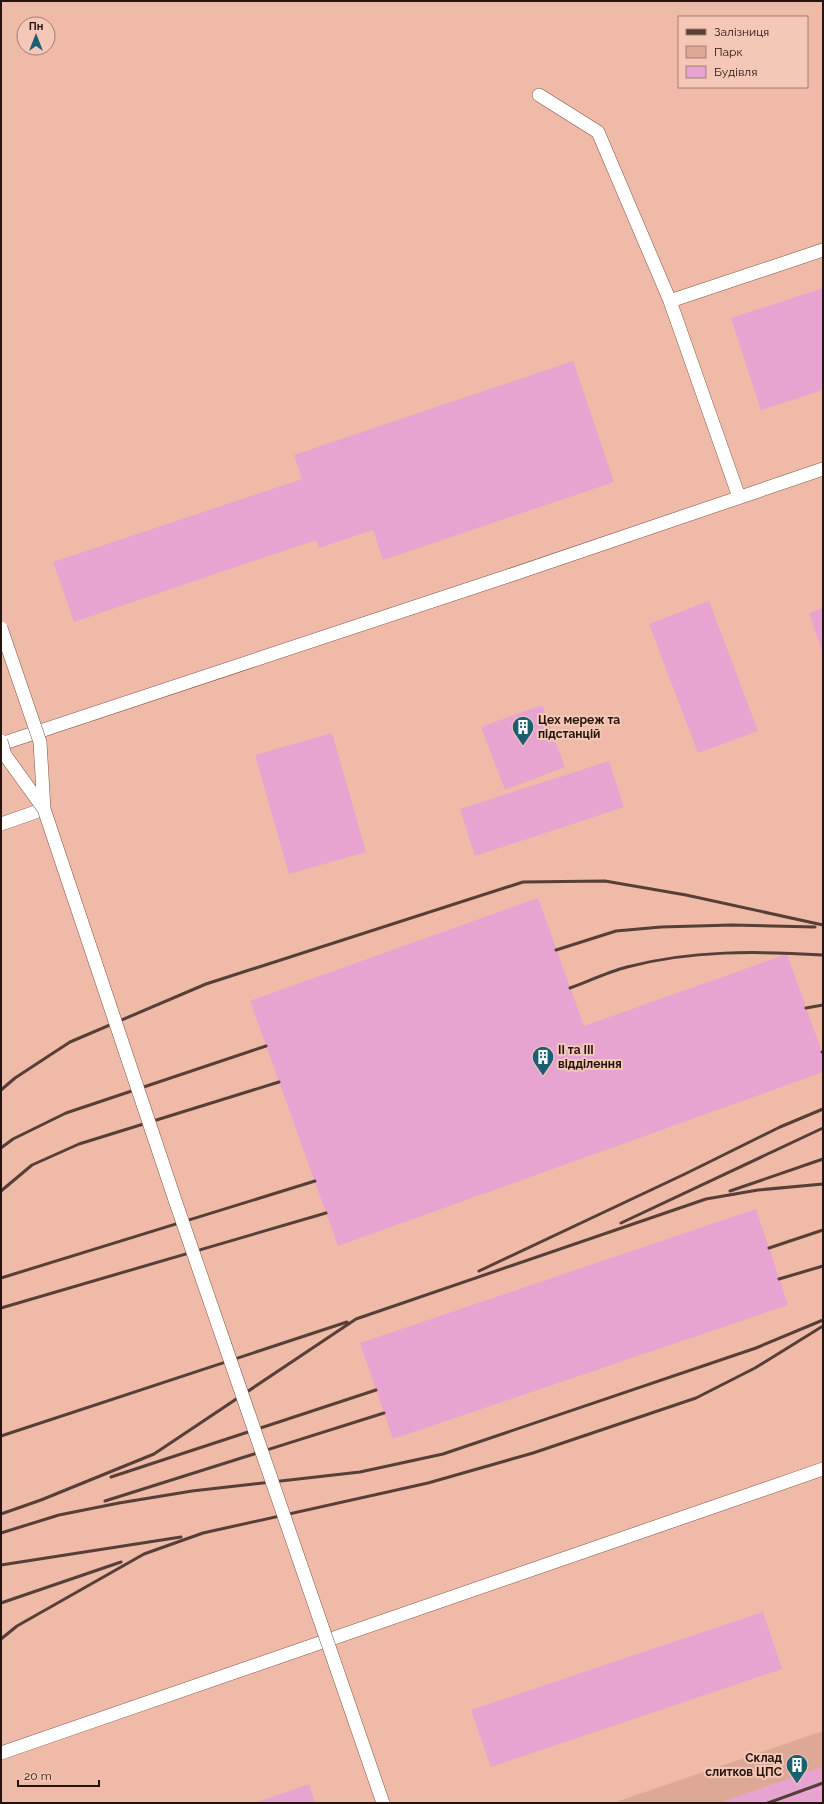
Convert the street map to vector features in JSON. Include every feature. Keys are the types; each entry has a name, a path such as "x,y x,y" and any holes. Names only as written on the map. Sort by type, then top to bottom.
{"lane":[{"path":"539,95 598,132 670,301 739,498"},
{"path":"670,301 823,250"},
{"path":"44,809 6,755 1,743 515,574 823,469"},
{"path":"1,628 40,742 44,809 175,1200 383,1803"},
{"path":"1,824 44,809"},
{"path":"1,1753 823,1469"}],"shaded area":[{"path":"1,1 823,1 823,1803 1,1803"}],"green space":[{"path":"823,1731 823,1767 719,1803 613,1803"}],"building":[{"path":"823,288 823,390 761,410 731,318"},
{"path":"573,361 614,482 383,560 373,530 319,548 316,540 74,622 53,562 302,479 294,455"},
{"path":"709,601 758,731 698,753 649,624"},
{"path":"823,608 823,655 809,613"},
{"name":"Цех мереж та підстанцій","path":"542,705 565,767 505,790 481,727"},
{"path":"332,733 366,852 289,874 255,755"},
{"path":"609,761 624,807 475,856 460,809"},
{"name":"II та III відділення","path":"538,898 584,1026 787,954 823,1055 823,1072 338,1246 250,1001"},
{"path":"756,1209 788,1305 393,1439 360,1343"},
{"path":"763,1612 782,1669 491,1767 471,1710"},
{"name":"Склад слитков ЦПС","path":"823,1767 823,1803 720,1803"},
{"path":"309,1784 315,1803 254,1803"}],"railway":[{"path":"1,1090 15,1078 70,1042 206,984 523,882 605,881 686,895 823,925"},
{"path":"556,950 616,931 661,927 732,925 815,927"},
{"path":"570,988 620,969 651,961 675,957 724,953 823,955"},
{"path":"806,1008 823,1005"},
{"path":"1,1148 13,1139 66,1113 266,1046"},
{"path":"1,1191 32,1165 79,1144 279,1082"},
{"path":"479,1271 687,1173 780,1127 823,1109"},
{"path":"621,1223 823,1128"},
{"path":"730,1191 823,1159"},
{"path":"1,1278 315,1181"},
{"path":"1,1514 41,1500 154,1454 356,1319 706,1199 758,1190 823,1184"},
{"path":"1,1308 326,1213"},
{"path":"769,1248 823,1230"},
{"path":"779,1279 823,1266"},
{"path":"1,1533 59,1515 119,1503 192,1491 360,1472 443,1454 756,1348 823,1320"},
{"path":"1,1436 347,1322"},
{"path":"1,1639 17,1626 144,1554 203,1533 428,1483 533,1453 696,1398 755,1368 823,1326"},
{"path":"111,1477 376,1390"},
{"path":"105,1501 384,1413"},
{"path":"1,1565 181,1537"},
{"path":"1,1603 121,1562"},
{"path":"768,1803 823,1783"}],"place":[{"name":"Цех мереж та підстанцій","path":"523,746"},
{"name":"II та III відділення","path":"543,1076"},
{"name":"Склад слитков ЦПС","path":"797,1784"}]}
